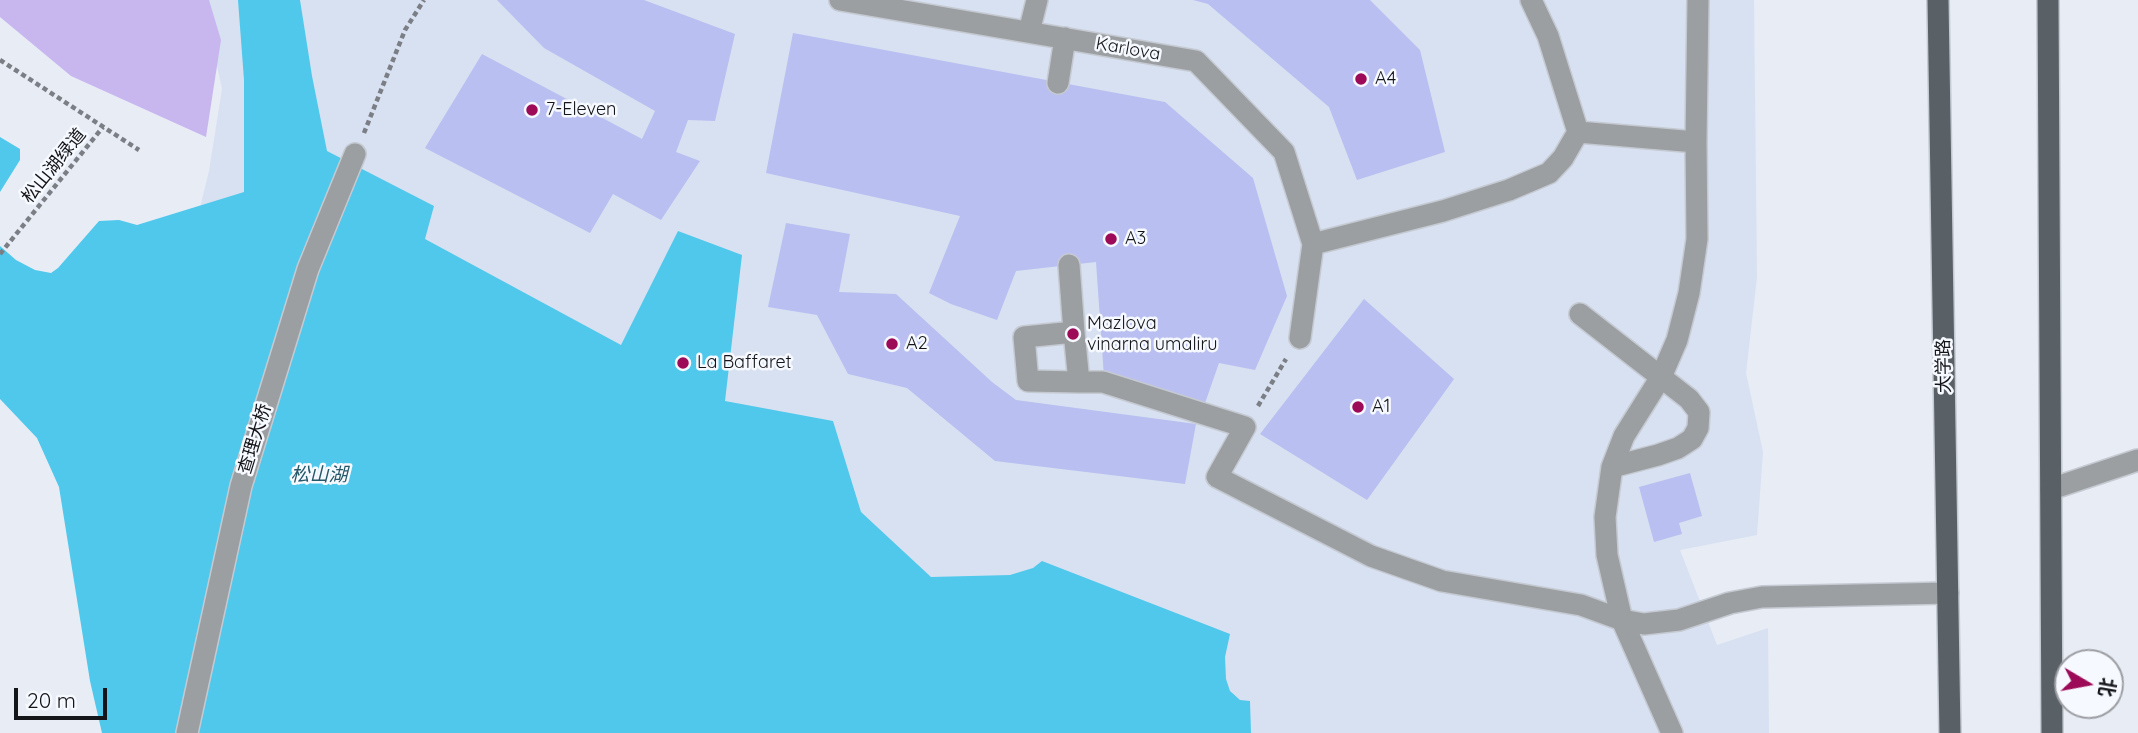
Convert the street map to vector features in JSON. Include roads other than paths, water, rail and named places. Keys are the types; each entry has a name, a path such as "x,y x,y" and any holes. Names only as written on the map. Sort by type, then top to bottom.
{"main road":[{"name":"大学路","path":"1938,0 1950,733"},
{"path":"2048,0 2052,733"}],"street":[{"name":"Karlova","path":"840,0 1196,61 1284,152 1312,244"},
{"path":"1029,32 1037,0"},
{"path":"1300,338 1312,244 1443,211 1509,190 1549,173 1563,158 1578,132 1548,36 1531,0"},
{"path":"1672,733 1622,620 1607,555 1605,517 1612,467 1624,436 1661,377 1677,340 1689,293 1697,239 1698,0"},
{"path":"1058,83 1065,38"},
{"path":"1578,132 1696,142"},
{"name":"查理大桥","path":"187,733 241,486 308,269 355,154"},
{"path":"1069,265 1079,382"},
{"path":"1580,314 1689,399 1699,412 1698,429 1692,439 1678,447 1612,467"},
{"path":"1074,332 1024,337 1028,382 1103,382 1245,427 1217,477 1371,556 1442,581 1581,605 1622,620 1644,624 1679,620 1730,603 1762,597 1948,593"},
{"path":"2050,489 2138,460"}],"water":[{"name":"松山湖","path":"238,0 300,0 327,151 434,206 425,239 621,345 678,231 742,255 725,401 833,421 861,512 931,577 1010,575 1033,568 1042,561 1230,634 1225,657 1226,679 1230,691 1240,700 1250,701 1251,733 102,733 90,681 59,487 37,438 0,399 0,246 16,260 35,270 51,273 99,221 119,220 137,225 244,192 244,80"},
{"path":"0,137 20,149 20,160 0,192"}],"place":[{"name":"A4","path":"1361,79"},
{"name":"7-Eleven","path":"532,110"},
{"name":"A3","path":"1111,239"},
{"name":"Mazlova vinarna umaliru","path":"1073,334"},
{"name":"A2","path":"892,344"},
{"name":"La Baffaret","path":"683,363"},
{"name":"A1","path":"1358,407"}]}
